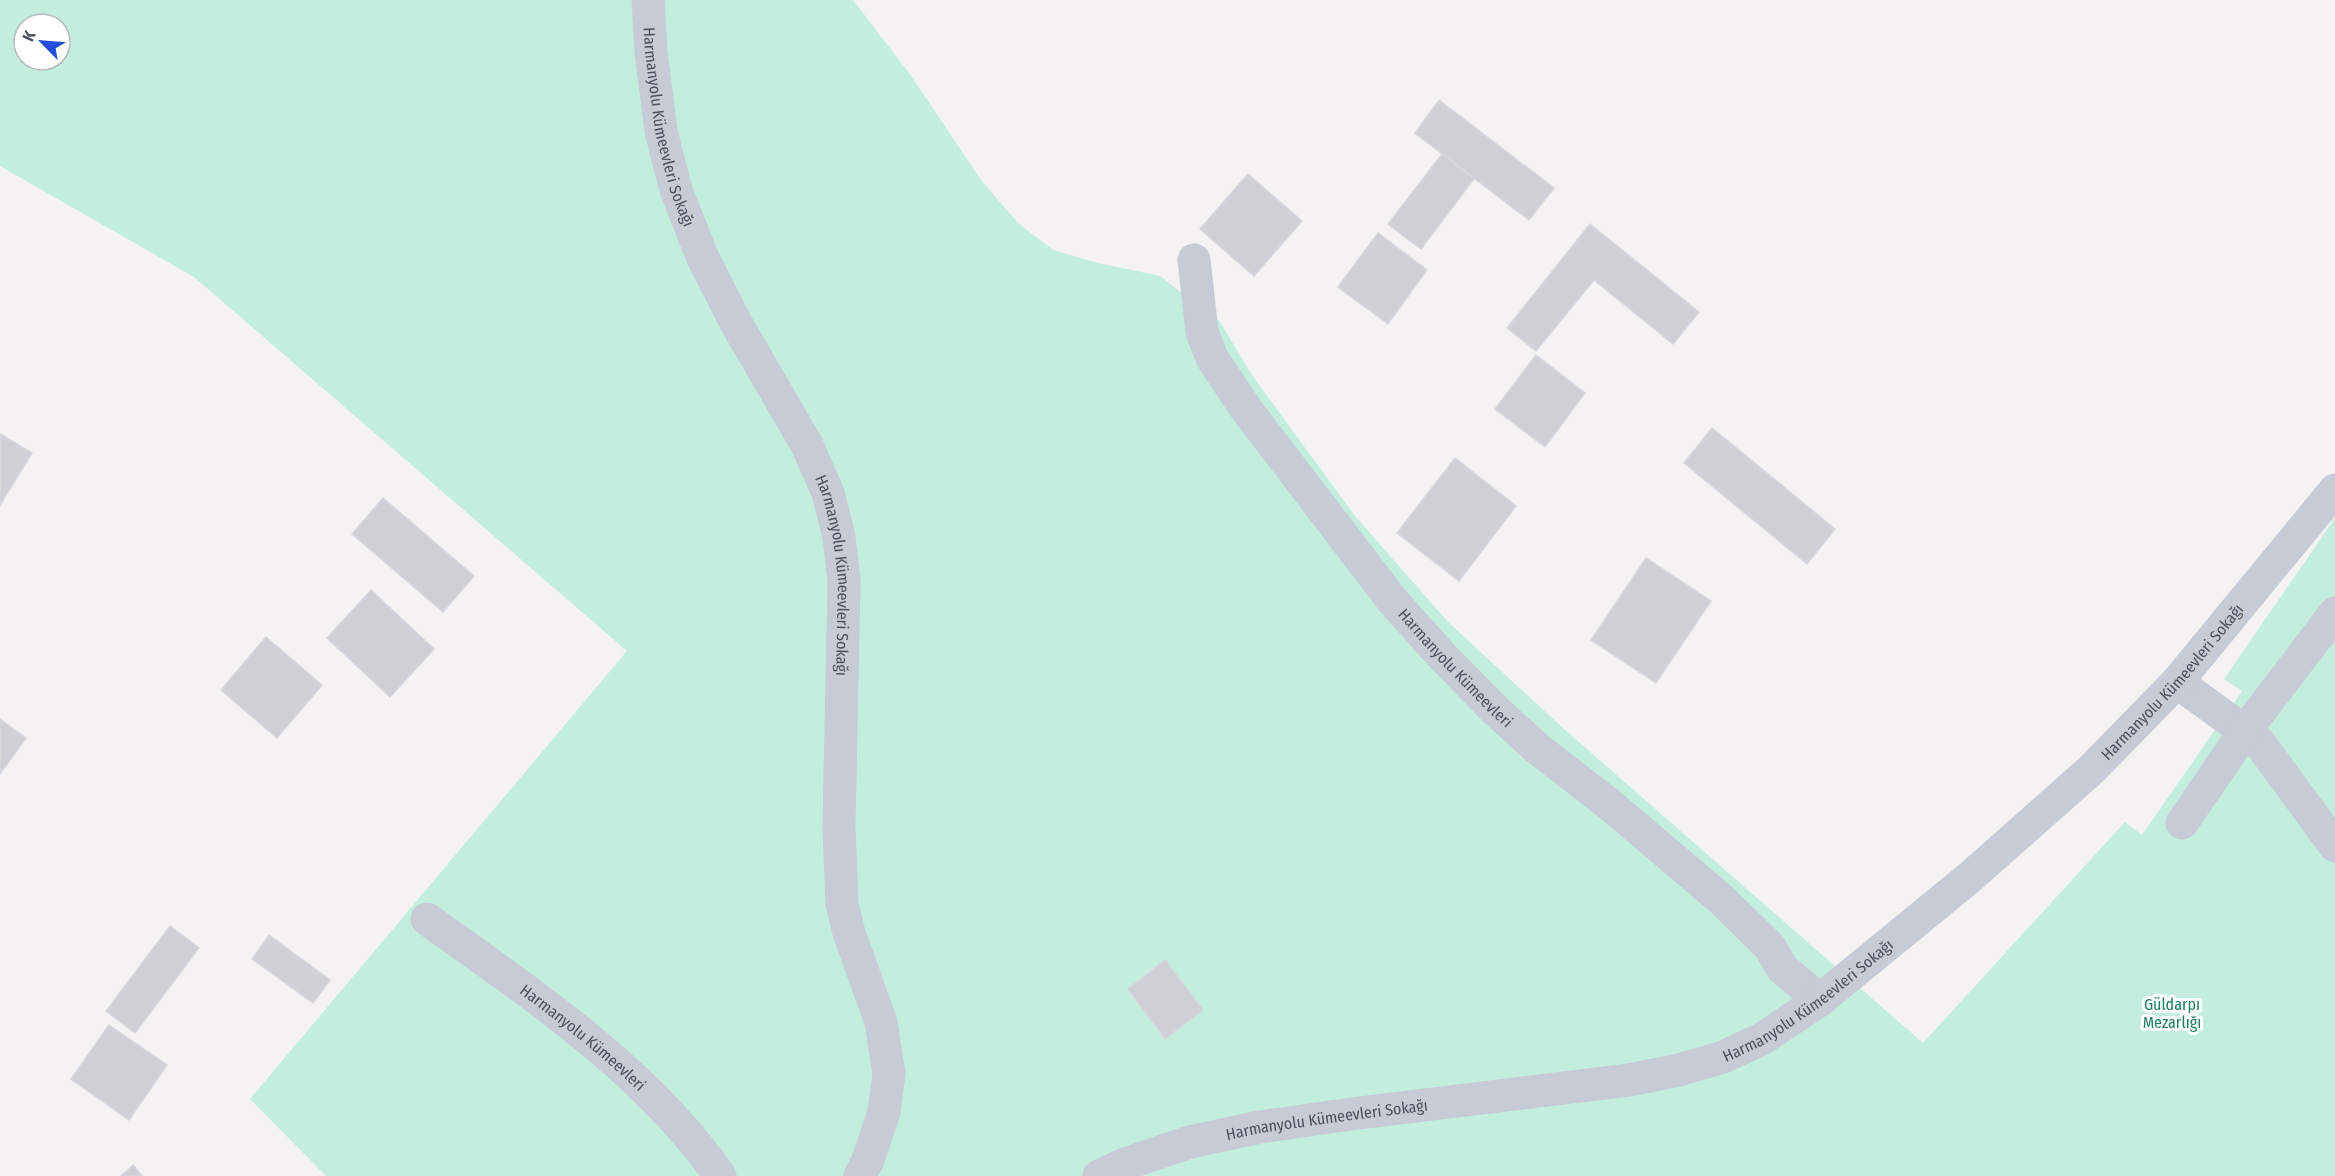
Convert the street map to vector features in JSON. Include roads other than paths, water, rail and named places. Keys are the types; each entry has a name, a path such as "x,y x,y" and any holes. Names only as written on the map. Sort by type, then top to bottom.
{"street":[{"name":"Harmanyolu Kümeevleri Sokağı","path":"648,0 651,52 661,131 676,190 702,256 736,323 807,445 828,493 839,537 844,580 839,827 842,904 849,933 881,1022 889,1074 884,1112 860,1176"},
{"name":"Harmanyolu Kümeevleri","path":"1194,260 1202,332 1212,358 1246,409 1392,600 1494,710 1722,900 1770,947 1782,968 1820,1000"},
{"name":"Harmanyolu Kümeevleri Sokağı","path":"1100,1176 1125,1164 1190,1142 1260,1127 1629,1080 1679,1070 1723,1057 1762,1039 1820,1000 1969,878 2050,808 2125,736 2176,682 2335,490"},
{"path":"2182,823 2246,731 2335,613"},
{"path":"2176,682 2258,741 2335,846"},
{"name":"Harmanyolu Kümeevleri","path":"427,919 573,1028 657,1099 720,1176"}],"park label":[{"name":"Güldarpı Mezarlığı","path":"2172,1013"}]}
